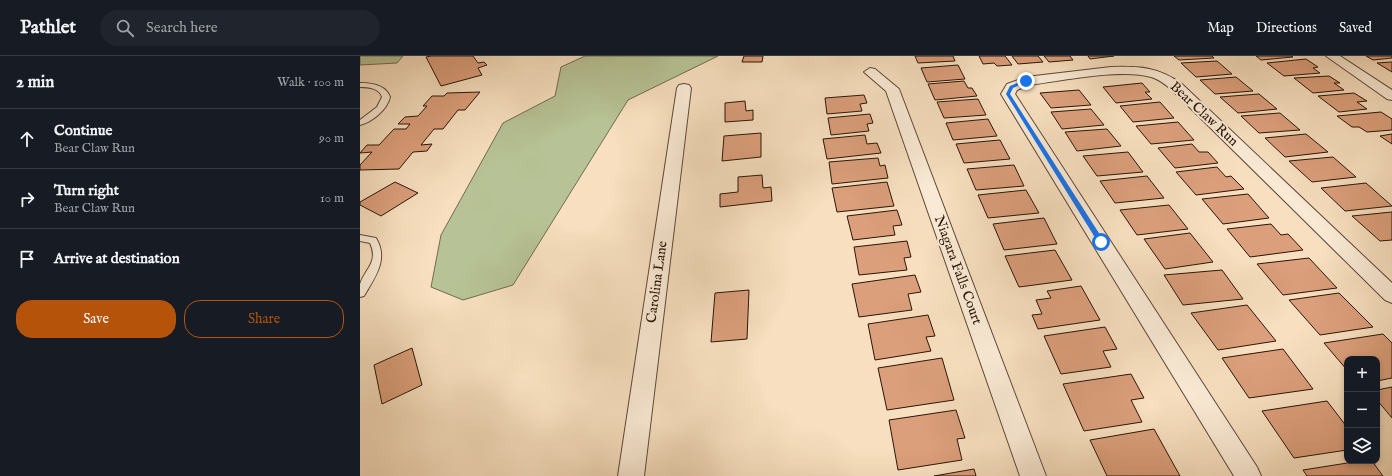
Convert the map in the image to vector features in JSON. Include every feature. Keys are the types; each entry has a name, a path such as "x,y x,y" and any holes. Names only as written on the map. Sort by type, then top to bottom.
{"street":[{"path":"1332,56 1392,96"},
{"name":"Bear Claw Run","path":"1248,476 1008,94 1012,87 1026,81 1130,70 1148,72 1162,77 1182,92 1392,295"},
{"name":"Niagara Falls Court","path":"870,72 892,89 1033,476"},
{"name":"Carolina Lane","path":"631,476 684,88"}],"lane":[{"path":"360,85 369,85 380,88 385,97 385,101 377,112 360,123"},
{"path":"360,238 373,240 378,248 378,256 376,265 360,293"}],"green space":[{"path":"360,56 403,56 397,63 360,65"},
{"path":"585,56 718,56 628,100 513,285 463,300 431,287 441,235 503,123 555,96 561,67"}],"building":[{"path":"473,56 478,63 484,62 487,65 478,68 482,75 441,86 426,57"},
{"path":"744,56 763,56 762,62 742,62"},
{"path":"915,56 953,56 955,61 918,63"},
{"path":"979,56 1005,56 1012,65 997,66 994,63 983,64"},
{"path":"1012,56 1038,56 1043,62 1018,64"},
{"path":"1044,56 1070,56 1073,60 1049,62"},
{"path":"1088,56 1114,56 1090,59"},
{"path":"1174,56 1212,56 1214,58 1179,60"},
{"path":"1256,56 1291,56 1293,57 1261,60"},
{"path":"1366,56 1392,56 1392,58 1373,60"},
{"path":"1306,59 1318,67 1313,68 1320,73 1284,76 1267,63"},
{"path":"1217,61 1232,74 1196,77 1181,63"},
{"path":"1392,62 1392,72 1377,63"},
{"path":"958,65 965,79 927,82 921,68"},
{"path":"1329,76 1340,83 1334,83 1344,90 1313,93 1294,78"},
{"path":"1236,77 1253,91 1215,94 1200,80"},
{"path":"964,81 968,88 972,88 977,96 935,100 928,84"},
{"path":"1142,83 1150,92 1145,92 1152,99 1116,103 1103,87"},
{"path":"1079,90 1091,105 1051,108 1040,93"},
{"path":"480,92 465,110 458,110 443,129 434,129 421,145 432,144 427,151 413,152 399,169 360,170 360,165 372,152 360,153 367,145 379,145 394,129 406,129 410,124 398,124 405,117 418,116 427,106 423,106 432,96 444,96 447,93"},
{"path":"1354,93 1367,101 1357,102 1367,109 1339,112 1318,96"},
{"path":"1259,94 1277,109 1238,113 1220,97"},
{"path":"864,95 867,103 860,104 862,111 827,114 825,98"},
{"path":"978,99 986,115 944,118 937,102"},
{"path":"745,101 746,111 753,110 753,120 725,122 725,103"},
{"path":"1160,102 1174,118 1133,122 1120,106"},
{"path":"1091,109 1104,125 1062,129 1051,112"},
{"path":"1381,112 1392,119 1392,130 1367,132 1359,127 1352,127 1337,116"},
{"path":"1280,113 1300,130 1259,133 1241,116"},
{"path":"870,114 873,123 867,124 869,131 831,135 828,118"},
{"path":"988,119 997,136 953,140 946,123"},
{"path":"1178,122 1194,140 1151,144 1136,126"},
{"path":"1107,129 1121,146 1077,151 1065,132"},
{"path":"761,133 761,157 722,161 724,136"},
{"path":"1306,134 1328,152 1285,157 1265,138"},
{"path":"1392,134 1392,144 1380,136"},
{"path":"865,135 867,144 877,143 881,153 827,159 823,139"},
{"path":"1000,140 1010,159 964,163 956,144"},
{"path":"1192,144 1199,152 1208,152 1218,163 1175,168 1158,148"},
{"path":"1128,152 1143,172 1097,176 1083,156"},
{"path":"1333,157 1356,177 1312,182 1289,161"},
{"path":"878,158 880,166 885,165 888,178 832,184 829,162"},
{"path":"1014,165 1024,186 976,190 967,169"},
{"path":"1217,167 1226,177 1231,176 1244,189 1196,195 1176,172"},
{"path":"762,175 763,188 771,187 772,201 720,207 720,194 738,192 738,177"},
{"path":"1147,176 1164,198 1115,203 1100,181"},
{"path":"395,182 418,193 381,216 360,205 360,202"},
{"path":"887,182 894,206 837,212 832,188"},
{"path":"1366,183 1392,206 1345,211 1321,188"},
{"path":"1026,190 1039,213 988,218 978,195"},
{"path":"1248,194 1269,218 1223,224 1202,199"},
{"path":"1169,205 1188,229 1137,235 1120,210"},
{"path":"897,210 902,225 893,226 895,235 853,240 847,216"},
{"path":"1392,212 1392,240 1380,241 1352,216"},
{"path":"1044,218 1057,244 1004,250 993,224"},
{"path":"1271,224 1281,235 1288,234 1303,250 1250,257 1227,229"},
{"path":"1190,233 1213,262 1165,269 1144,239"},
{"path":"907,241 911,257 904,258 907,270 859,275 854,247"},
{"path":"1055,250 1072,280 1019,287 1005,256"},
{"path":"1309,258 1337,288 1283,295 1257,264"},
{"path":"1222,270 1243,299 1183,305 1164,275"},
{"path":"915,275 921,292 908,294 912,310 859,317 852,284"},
{"path":"1081,286 1100,320 1038,329 1032,315 1042,314 1036,300 1051,298 1047,291"},
{"path":"749,290 747,339 711,342 715,293"},
{"path":"1339,293 1373,327 1320,335 1289,300"},
{"path":"1247,305 1276,341 1218,350 1191,313"},
{"path":"928,315 935,336 926,337 931,351 875,360 868,324"},
{"path":"1105,327 1117,349 1103,351 1111,367 1061,374 1044,336"},
{"path":"1383,334 1392,343 1392,378 1380,380 1380,356 1344,356 1344,366 1324,343"},
{"path":"412,348 422,385 382,404 374,365"},
{"path":"1283,349 1313,389 1249,398 1222,358"},
{"path":"942,358 954,400 887,410 878,368"},
{"path":"1131,374 1144,398 1131,400 1142,422 1084,431 1063,384"},
{"path":"1392,387 1392,418 1380,404 1380,389"},
{"path":"1327,401 1344,423 1344,450 1294,458 1262,411"},
{"path":"956,410 965,438 957,439 962,460 898,470 889,420"},
{"path":"1154,429 1180,476 1107,476 1090,440"},
{"path":"1344,464 1374,464 1383,476 1307,476 1303,470"},
{"path":"974,469 976,476 934,476"}],"route":[{"path":"1026,81 1012,87 1008,94 1101,242"}]}
